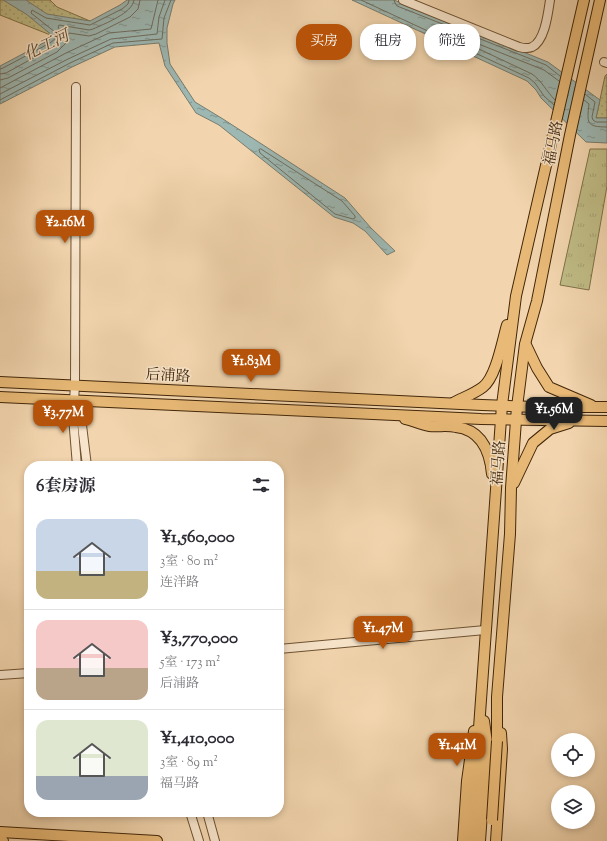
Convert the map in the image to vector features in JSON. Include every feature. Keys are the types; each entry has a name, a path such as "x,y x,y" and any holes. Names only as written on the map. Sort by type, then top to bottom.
{"highway":[{"path":"472,841 478,742"}],"main road":[{"name":"福马路","path":"478,742 502,405 516,296 584,0"},
{"name":"福马路","path":"491,841 498,697 510,534 511,488 517,406 525,344 538,302 570,135 600,0"},
{"path":"452,404 483,387 491,379 516,296"},
{"path":"525,344 536,368 549,388 596,407"},
{"name":"后浦路","path":"0,382 452,404 607,407"},
{"name":"后浦路","path":"0,397 501,419 607,421"},
{"path":"389,414 429,426 460,427 479,438 486,447 490,456 495,504"},
{"path":"511,488 532,444 550,429 579,420"},
{"name":"福马路","path":"480,841 487,742 481,697"},
{"path":"463,841 469,761 481,697"},
{"path":"498,697 502,749 498,838"},
{"path":"458,841 462,833 464,820"},
{"path":"0,832 157,841"}],"street":[{"path":"403,0 519,47 528,48 536,44 542,33 550,0"},
{"path":"76,87 75,401 73,417 77,461"},
{"path":"75,401 81,417 86,461"},
{"path":"284,649 485,630"},
{"path":"0,675 24,673"},
{"path":"191,817 198,841"},
{"path":"208,817 215,841"}],"green space":[{"path":"0,0 50,0 57,7 90,21 53,36 0,15"},
{"path":"607,74 607,118 596,118 605,76"},
{"path":"590,149 607,149 607,186 589,290 560,285"}],"water":[{"name":"化工河","path":"3,0 26,0 47,14 90,21 127,0 175,0 167,28 167,43 170,64 195,102 345,198 371,228 395,251 387,255 365,231 353,223 334,217 219,125 196,113 165,66 159,43 115,47 0,104 0,66 49,40 53,36 26,14"},
{"path":"352,0 394,0 454,24 424,24 424,33 416,30 416,24 404,24"},
{"path":"480,35 548,62 600,100 596,118 607,118 607,143 586,142 541,98 536,90 527,81 480,59"}]}
